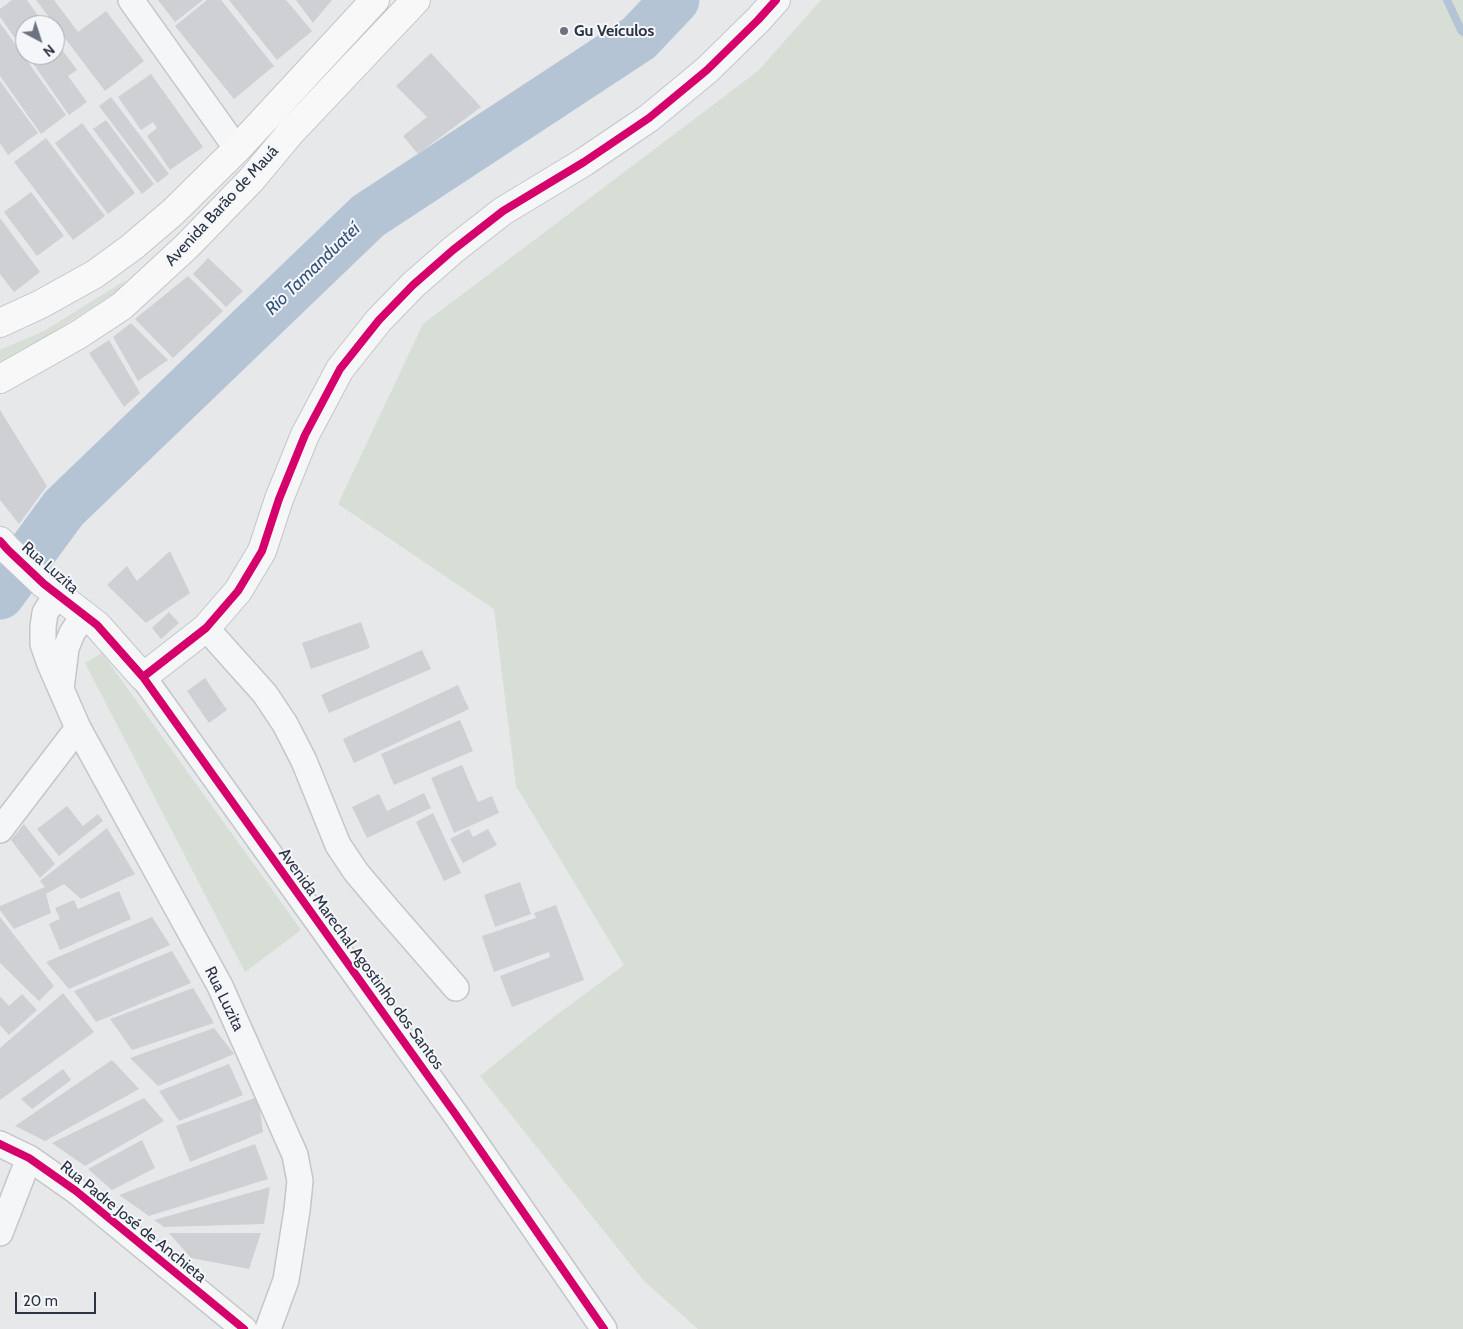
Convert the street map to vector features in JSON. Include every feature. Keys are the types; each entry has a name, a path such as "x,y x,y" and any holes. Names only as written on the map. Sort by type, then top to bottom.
{"main road":[{"name":"Avenida Barão de Mauá","path":"0,323 41,304 95,274 132,247 173,212 237,149 375,0"},
{"name":"Avenida Barão de Mauá","path":"0,379 122,306 187,246 244,186 290,132 416,0"}],"street":[{"path":"131,0 237,149"},
{"path":"143,677 206,628 238,591 262,551 279,499 305,435 340,369 379,320 413,285 453,250 504,211 584,162 649,118 707,70 776,0"},
{"name":"Rua Luzita","path":"4,546 50,589 84,615 72,633 66,648 60,689"},
{"name":"Rua Luzita","path":"50,589 43,627 43,644 60,689 78,728 220,986 295,1155 300,1181 288,1272 268,1329"},
{"name":"Avenida Marechal Agostinho dos Santos","path":"84,615 106,634 143,677 456,1115 604,1329"},
{"path":"206,628 264,694 285,724 304,761 338,844 356,872 456,988"},
{"path":"0,830 78,728"},
{"name":"Rua Padre José de Anchieta","path":"0,1144 29,1158 76,1191 244,1329"},
{"path":"0,1233 29,1158"}],"shaded area":[{"path":"821,0 1463,0 1463,1329 698,1329 643,1280 480,1076 547,1022 624,965 516,786 494,609 338,504 423,324 758,71"},
{"path":"126,280 117,291 50,334 0,361 0,350 44,331"},
{"path":"102,653 301,930 245,972 85,663"}],"building":[{"path":"12,0 27,0 38,15 15,15 15,38 0,17 0,9"},
{"path":"36,0 54,0 78,32 106,11 144,61 105,91 65,38 65,15 47,15"},
{"path":"158,0 203,0 175,22"},
{"path":"207,0 221,0 274,66 234,99 175,26"},
{"path":"229,0 286,0 312,31 277,60"},
{"path":"296,0 332,0 313,23"},
{"path":"0,23 15,44 15,65 30,65 66,115 41,134 0,76"},
{"path":"431,53 481,107 418,154 403,136 427,117 396,86"},
{"path":"65,54 77,70 68,76 87,102 69,115 34,65 65,65"},
{"path":"151,74 203,147 170,170 147,136 157,128 153,122 141,130 118,97"},
{"path":"0,81 38,133 8,155 0,143"},
{"path":"111,97 169,174 157,183 99,106"},
{"path":"106,120 154,184 142,194 93,129"},
{"path":"82,123 135,193 108,214 55,143"},
{"path":"46,138 105,216 73,240 14,162"},
{"path":"31,192 64,236 37,256 4,212"},
{"path":"0,218 40,272 14,292 0,274"},
{"path":"208,258 243,291 226,307 193,274"},
{"path":"188,276 223,311 173,358 135,319"},
{"path":"131,323 168,360 138,381 113,337"},
{"path":"109,340 140,393 124,407 89,353"},
{"path":"0,410 47,486 19,524 0,500"},
{"path":"170,551 190,593 146,623 107,585 127,566 137,581"},
{"path":"169,612 179,623 161,639 152,628"},
{"path":"361,622 370,648 311,669 302,643"},
{"path":"422,650 431,669 329,713 321,695"},
{"path":"205,678 227,710 209,723 187,691"},
{"path":"458,685 469,709 354,763 343,739"},
{"path":"460,720 473,751 394,785 381,754"},
{"path":"462,765 478,802 492,796 499,813 454,833 431,778"},
{"path":"424,793 431,808 367,838 352,807 379,794 387,811"},
{"path":"67,806 83,826 98,814 103,821 59,856 37,829"},
{"path":"433,813 461,873 444,881 416,822"},
{"path":"24,824 55,864 40,878 11,840"},
{"path":"107,828 135,874 81,899 64,884 46,894 51,913 14,929 0,910 0,906 45,887 40,881"},
{"path":"469,829 473,837 488,829 497,845 463,863 450,839"},
{"path":"520,882 531,914 495,927 484,895"},
{"path":"119,891 131,919 60,950 49,924 60,919 55,908 74,900 78,909"},
{"path":"556,905 584,980 512,1007 500,976 550,957 549,952 494,972 482,936 536,918 534,913"},
{"path":"0,917 54,986 39,1001 0,963"},
{"path":"152,917 170,945 69,989 46,962"},
{"path":"172,951 191,983 96,1022 74,991"},
{"path":"193,988 214,1023 132,1050 110,1019"},
{"path":"63,993 94,1032 0,1100 0,1048"},
{"path":"22,994 37,1010 9,1035 0,1025 0,996 9,1006"},
{"path":"214,1028 234,1054 158,1086 130,1058"},
{"path":"112,1060 139,1089 45,1141 15,1126"},
{"path":"229,1064 243,1095 179,1121 159,1091"},
{"path":"63,1069 71,1080 32,1109 21,1099"},
{"path":"258,1097 263,1132 190,1162 176,1126"},
{"path":"144,1098 164,1121 85,1166 52,1143"},
{"path":"142,1140 155,1168 112,1190 88,1169"},
{"path":"255,1144 268,1179 149,1216 119,1195"},
{"path":"270,1187 264,1224 164,1227 154,1220"},
{"path":"169,1233 261,1233 249,1269 191,1258"}],"waterway":[{"name":"Rio Tamanduateí","path":"0,595 64,508 368,216 639,38 675,0"},
{"path":"1447,0 1463,32"}],"cycle path":[{"path":"143,677 206,628 238,591 262,551 279,499 305,435 340,369 379,320 413,285 453,250 503,211 584,162 649,118 707,70 776,0"},
{"path":"0,541 44,584 97,625 143,677 456,1115 604,1329"},
{"path":"0,1144 29,1158 76,1191 244,1329"}],"place":[{"name":"Gu Veículos","path":"564,31"}]}
